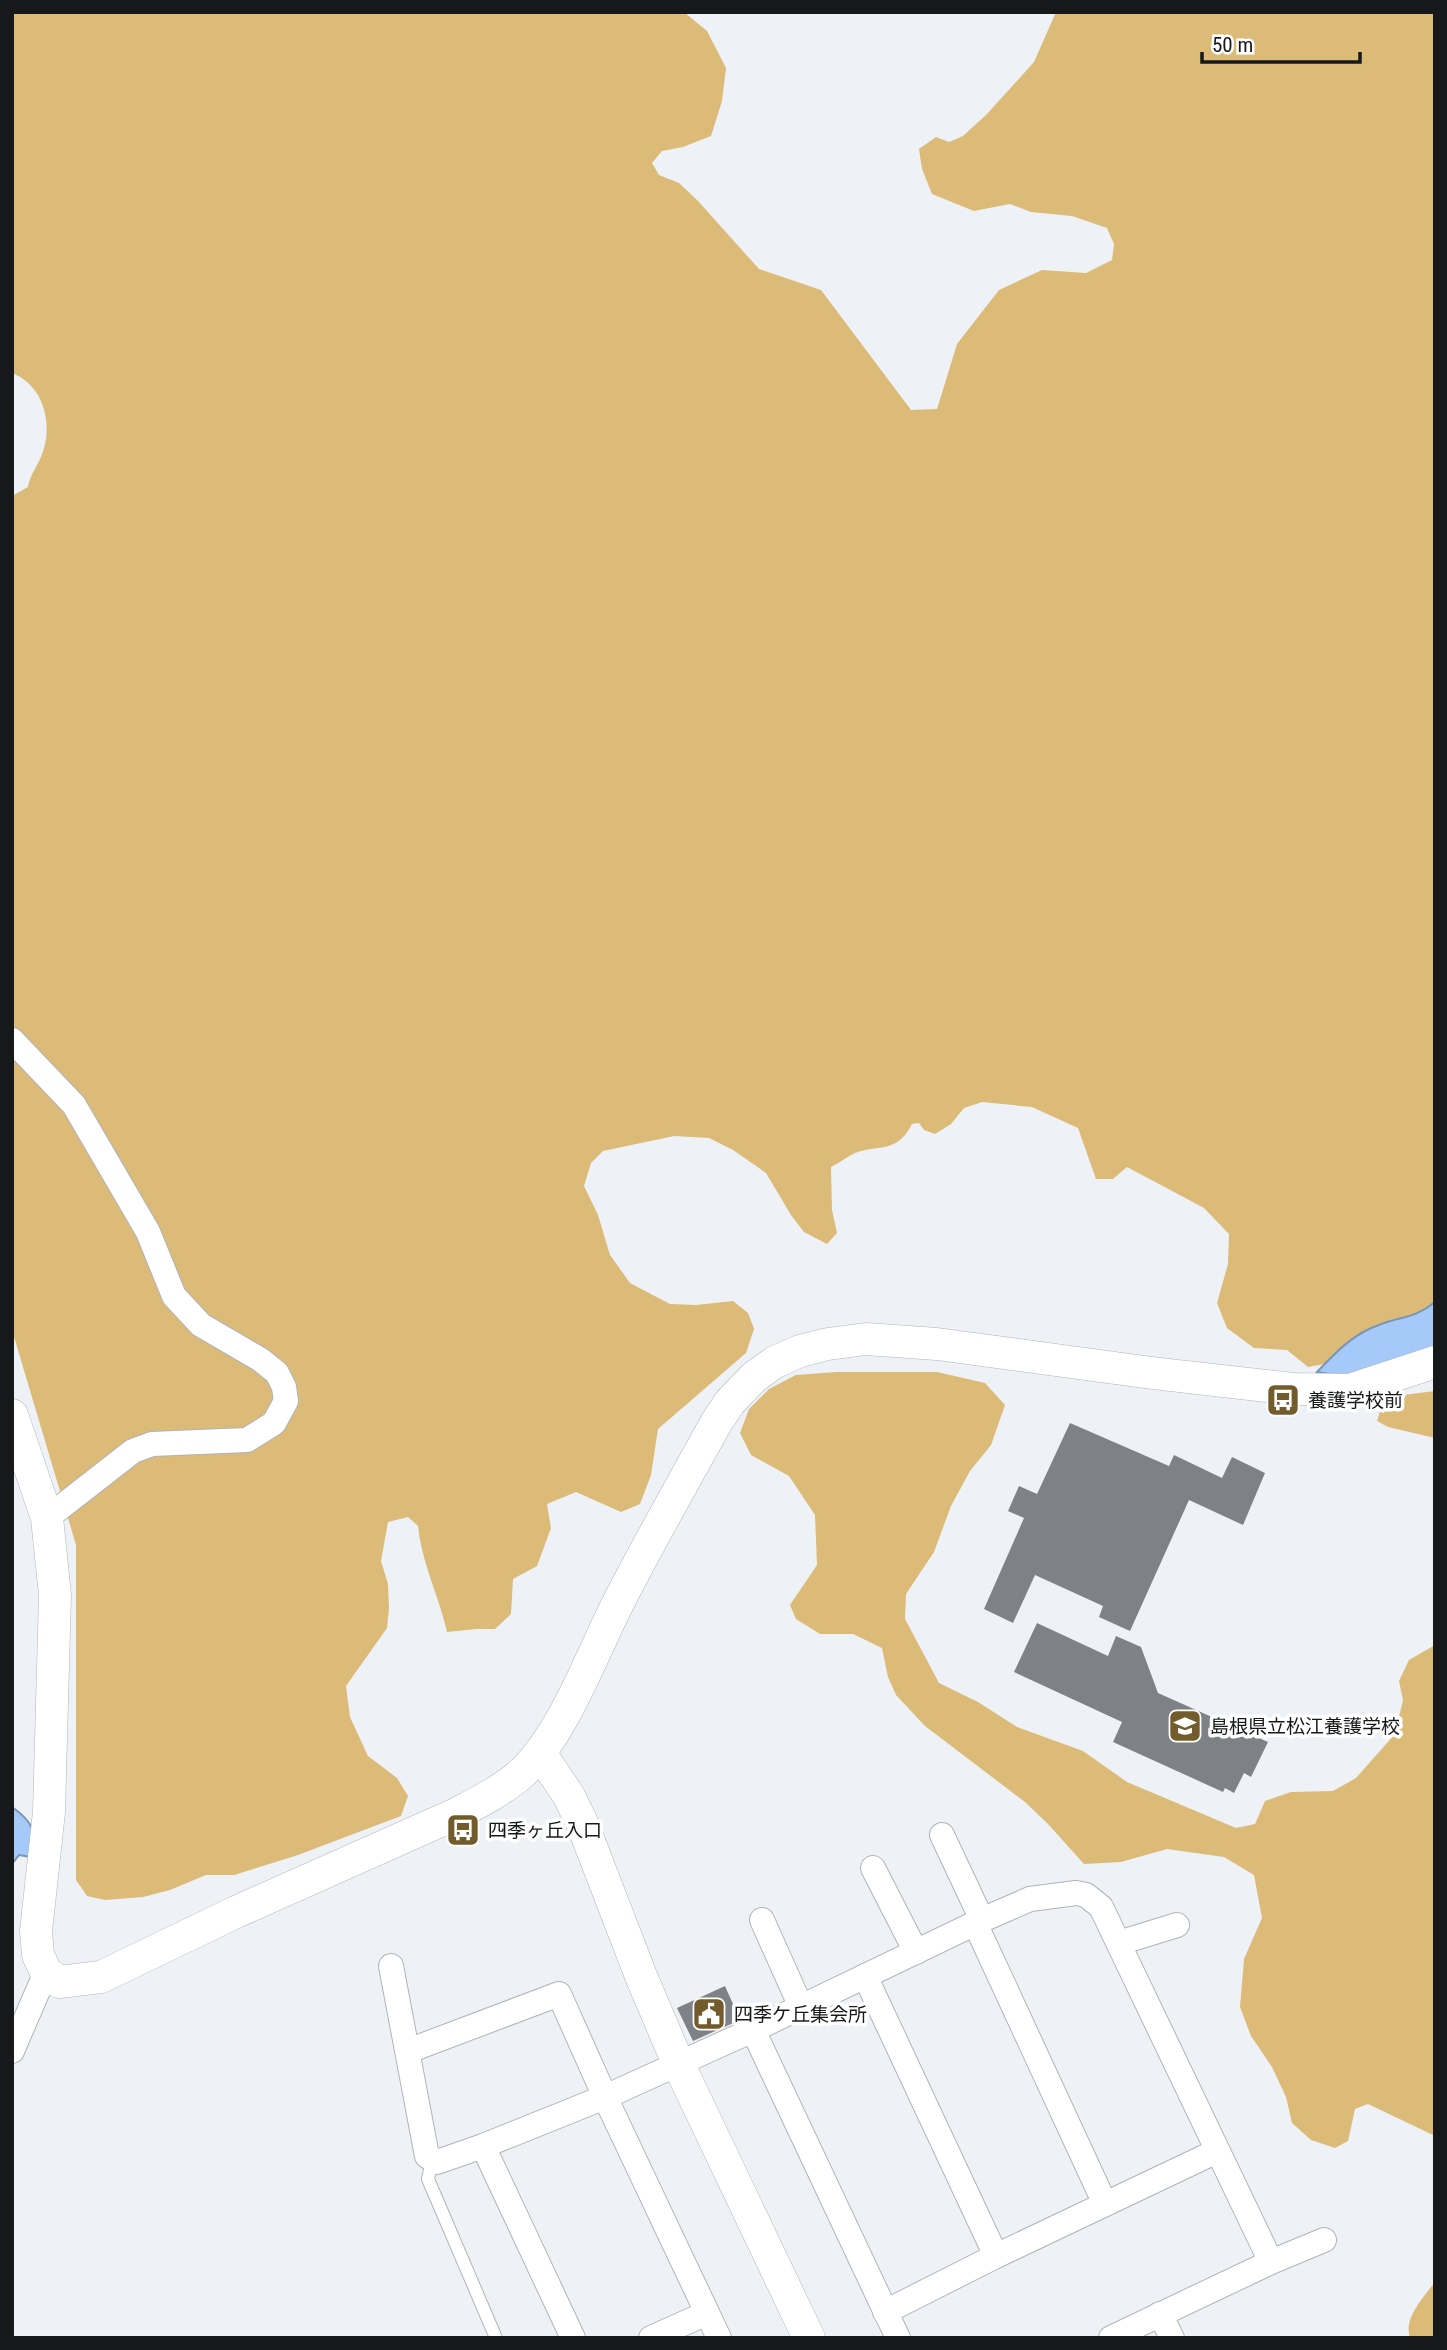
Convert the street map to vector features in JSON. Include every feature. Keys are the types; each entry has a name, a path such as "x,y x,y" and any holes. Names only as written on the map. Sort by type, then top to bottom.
{"street":[{"path":"12,1040 74,1105 148,1232 174,1296 201,1325 261,1360 277,1373 284,1387 286,1401 274,1423 247,1440 152,1444 133,1451 47,1518"},
{"path":"12,1415 47,1518 55,1595 49,1812 36,1931 38,1955 46,1972 59,1982 101,1977 236,1912 484,1800 523,1772 540,1753 570,1701 618,1604 716,1423 730,1402 754,1377 775,1362 828,1343 866,1339 925,1343 1293,1389 1350,1390 1435,1362"},
{"path":"540,1753 569,1796 582,1823 636,1964 678,2063 809,2338"},
{"path":"942,1835 978,1922 1105,2204"},
{"path":"873,1868 916,1952"},
{"path":"391,1966 425,2151 432,2161 443,2161 605,2097 1030,1899 1076,1893 1086,1895 1101,1907 1271,2262"},
{"path":"762,1920 801,2007"},
{"path":"1119,1943 1177,1925"},
{"path":"12,2051 46,1972"},
{"path":"865,1976 996,2256"},
{"path":"408,2051 559,1994 719,2338"},
{"path":"753,2030 898,2338"},
{"path":"483,2146 573,2338"},
{"path":"885,2312 1217,2151"},
{"path":"1111,2338 1271,2262 1324,2240"},
{"path":"651,2338 707,2313"},
{"path":"1160,2314 1172,2338"}],"lane":[{"path":"432,2161 428,2179 496,2338"}],"shaded area":[{"path":"12,12 684,12 707,31 726,68 722,101 711,136 683,147 662,151 652,163 659,175 679,183 698,201 759,269 821,290 911,410 937,409 957,344 999,290 1042,270 1086,273 1112,260 1114,244 1107,228 1072,216 1031,212 1010,204 974,211 932,194 922,169 919,149 936,137 949,142 963,136 1034,62 1056,12 1435,12 1435,1310 1341,1361 1308,1367 1287,1350 1254,1348 1227,1328 1217,1303 1228,1264 1229,1234 1204,1208 1127,1167 1113,1179 1096,1179 1078,1128 1032,1107 982,1102 964,1108 951,1124 935,1134 924,1130 919,1123 912,1124 894,1144 855,1153 831,1167 832,1210 837,1233 827,1244 804,1232 766,1173 733,1150 709,1138 674,1136 603,1151 591,1163 584,1186 598,1215 610,1255 630,1283 670,1304 696,1305 733,1301 748,1313 754,1329 746,1353 658,1429 651,1475 640,1504 621,1512 576,1492 547,1504 551,1528 537,1566 513,1579 511,1614 495,1629 447,1632 423,1554 418,1526 408,1517 388,1522 381,1561 388,1584 387,1628 346,1686 350,1717 368,1756 397,1778 408,1796 401,1816 298,1855 234,1875 206,1875 170,1890 143,1897 105,1900 87,1896 76,1880 76,1545 12,1330 12,496 28,487 41,457 47,433 44,408 39,397 23,379 12,373"},
{"path":"837,1372 937,1372 985,1383 1005,1405 991,1445 970,1471 951,1506 934,1552 906,1594 905,1619 939,1683 978,1702 1017,1727 1083,1751 1127,1782 1236,1828 1255,1824 1265,1801 1291,1792 1333,1791 1356,1778 1395,1734 1403,1700 1399,1681 1409,1660 1435,1645 1435,2136 1368,2104 1355,2109 1348,2141 1335,2148 1311,2140 1292,2123 1286,2097 1272,2067 1251,2036 1240,2007 1244,1959 1262,1918 1254,1875 1224,1857 1167,1849 1121,1862 1084,1864 1025,1802 925,1726 896,1695 888,1677 882,1648 853,1634 820,1634 796,1619 790,1605 817,1565 815,1515 789,1476 751,1455 740,1433 749,1409 769,1389 796,1375"},
{"path":"1435,1391 1435,1438 1388,1427 1377,1421 1381,1408 1403,1395"},
{"path":"1435,2282 1435,2338 1410,2338 1409,2323 1412,2315"}],"water":[{"path":"1435,1302 1435,1346 1385,1366 1344,1376 1317,1372 1361,1333 1414,1314"},
{"path":"12,1807 29,1823 33,1840 31,1857 19,1855 12,1864"}],"building":[{"name":"島根県立松江養護学校","path":"1070,1423 1169,1466 1174,1455 1222,1478 1232,1457 1265,1473 1243,1525 1189,1500 1130,1631 1099,1617 1103,1606 1035,1575 1013,1623 984,1609 1024,1518 1008,1511 1019,1486 1037,1494"},
{"path":"1037,1623 1108,1656 1116,1636 1141,1647 1158,1693 1268,1742 1251,1777 1244,1773 1234,1793 1225,1788 1223,1792 1113,1742 1122,1722 1014,1672"},
{"name":"四季ケ丘集会所","path":"725,1986 740,2020 693,2041 677,2008"}],"place":[{"name":"養護学校前","path":"1283,1400"},
{"name":"島根県立松江養護学校","path":"1185,1726"},
{"name":"四季ヶ丘入口","path":"463,1830"},
{"name":"四季ケ丘集会所","path":"709,2014"}]}
